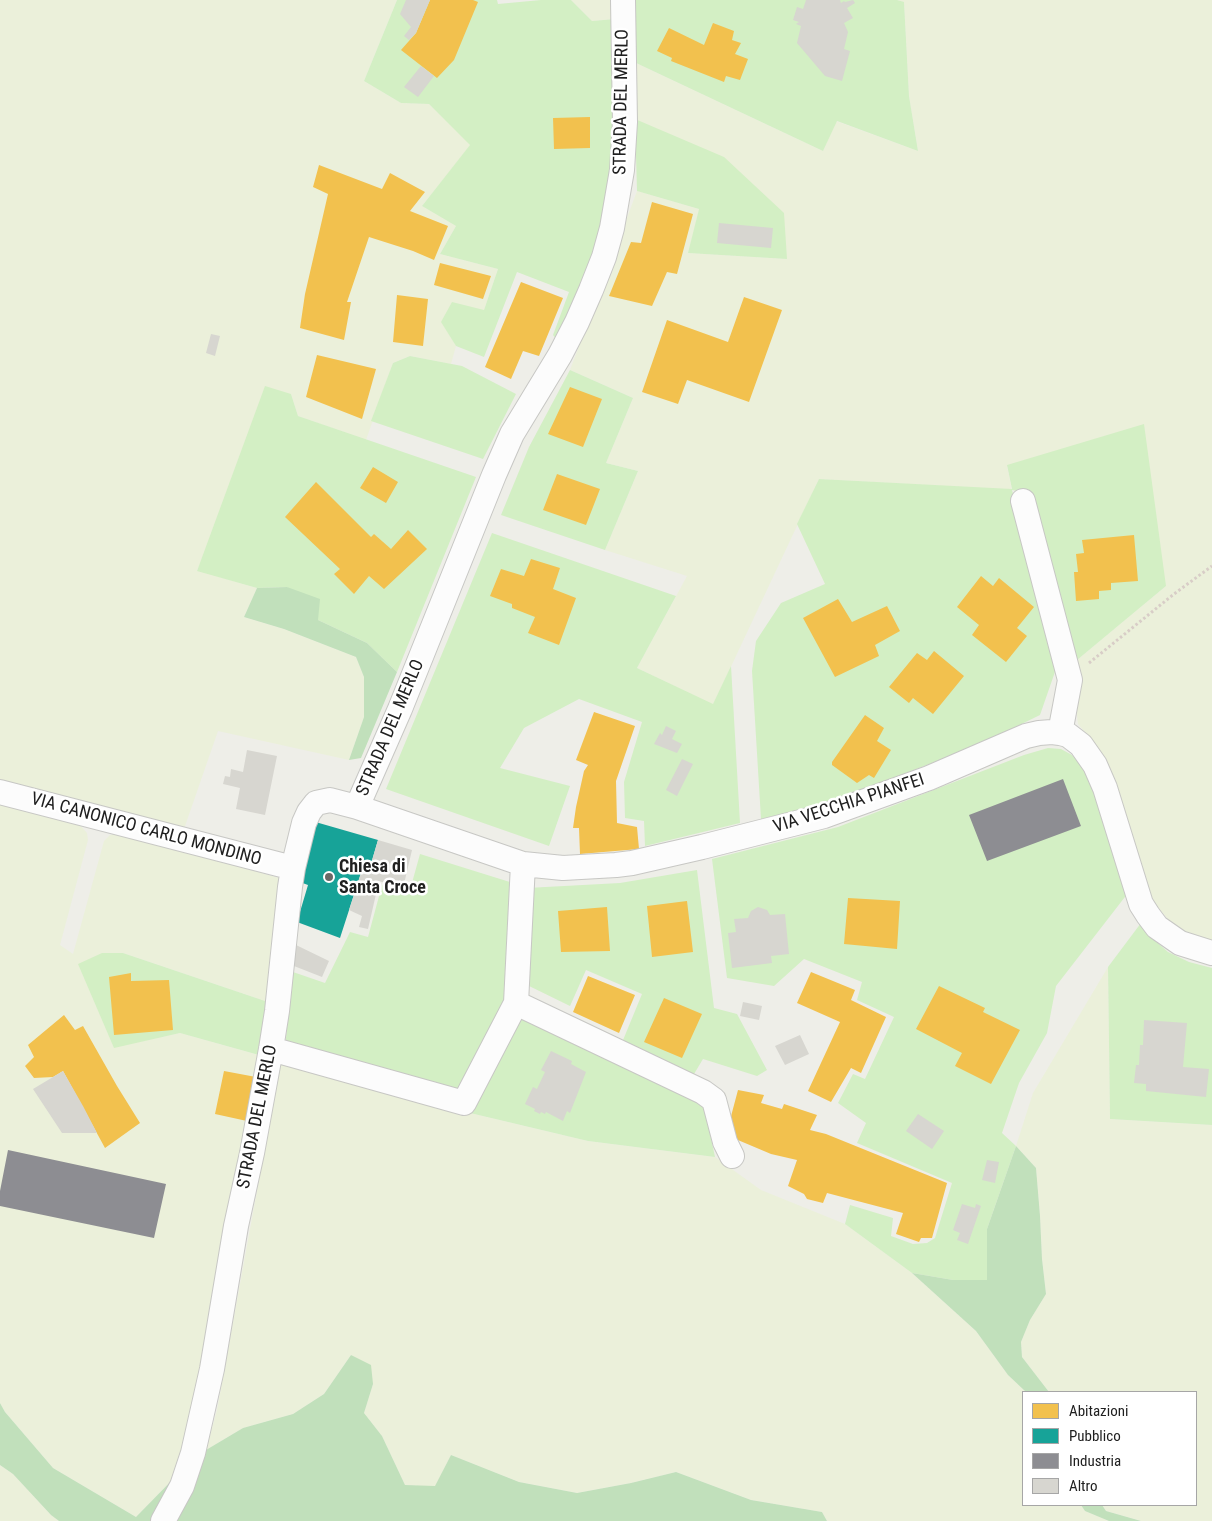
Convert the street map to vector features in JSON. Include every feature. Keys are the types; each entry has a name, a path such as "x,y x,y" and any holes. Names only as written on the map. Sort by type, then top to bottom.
{"street":[{"name":"STRADA DEL MERLO","path":"163,1521 182,1486 193,1452 212,1369 236,1226 271,1050 293,868 304,823 308,812 316,803 330,800 357,807 400,709 512,434 573,330 604,257 612,228 622,170 625,122 623,0"},
{"path":"1023,501 1070,680 1060,733 1068,735 1081,744 1095,765 1105,788 1141,904 1156,927 1180,943 1212,953"},
{"name":"VIA VECCHIA PIANFEI","path":"357,807 522,864 564,868 616,865 711,845 791,825 852,807 929,778 1026,736 1039,733 1060,733"},
{"name":"VIA CANONICO CARLO MONDINO","path":"0,792 293,868"},
{"path":"271,1050 464,1103 516,1003 522,864"},
{"path":"516,1003 703,1092 714,1100 724,1142 732,1156"}],"path":[{"path":"1070,680 1174,594 1212,566"}],"green space":[{"path":"0,0 397,0 364,81 401,103 429,104 471,145 422,206 456,226 440,254 498,269 484,310 442,322 456,346 451,364 410,356 393,363 366,440 298,416 291,394 197,570 257,588 244,617 284,629 356,657 364,677 364,717 349,760 218,731 184,829 0,781"},
{"path":"397,0 497,0 498,4 541,0 571,0 592,21 615,19 617,142 601,228 583,287 557,340 553,335 569,292 517,272 484,357 456,346 441,322 452,302 484,310 498,269 440,254 456,226 422,206 470,145 429,104 401,103 364,81"},
{"path":"571,0 615,0 615,19 592,21"},
{"path":"634,0 897,0 904,2 909,96 918,151 837,121 823,151 634,62"},
{"path":"897,0 1212,0 1212,943 1195,938 1172,924 1157,906 1144,884 1108,770 1096,745 1078,724 1071,665 1166,586 1007,466 1012,490 819,479 713,705 637,668 687,576 605,550 638,471 606,463 633,398 570,370 637,191 699,209 689,253 787,259 635,119 634,62 823,151 836,121 918,151 909,96 904,3"},
{"path":"635,119 724,157 784,213 787,259 688,253 699,209 637,191"},
{"path":"410,356 462,366 516,394 483,459 371,421 393,363"},
{"path":"570,370 633,398 606,463 638,471 605,550 501,515 529,447"},
{"path":"265,386 291,394 298,416 476,477 397,672 367,643 318,620 287,587 257,588 197,571"},
{"path":"1144,424 1166,586 1071,665 1027,493 1012,490 1057,666 1040,715 999,735 932,763 822,805 761,819 752,671 756,641 781,603 825,584 797,524 819,479 1012,489 1007,465"},
{"path":"492,533 676,596 637,668 713,704 731,666 740,823 645,846 644,821 625,818 624,782 642,722 579,699 524,728 500,768 570,786 549,846 386,789"},
{"path":"287,587 320,599 318,620 367,643 397,672 361,758 349,760 364,717 364,677 356,657 284,629 244,617 257,588"},
{"path":"1048,748 1061,749 1072,755 1082,766 1090,782 1128,893 1056,986 1047,1033 1019,1083 1002,1133 1016,1146 987,1229 988,1280 953,1280 912,1273 845,1224 850,1205 893,1218 891,1236 913,1244 927,1243 935,1238 952,1183 857,1143 866,1123 838,1103 853,1074 865,1079 894,1017 857,1000 862,982 804,959 774,986 727,978 712,859 838,827 1024,755"},
{"path":"0,802 78,823 87,833 88,840 60,945 73,954 104,841 110,835 117,833 283,879 268,1002 123,953 114,1047 180,1033 259,1055 194,1419 178,1474 136,1517 53,1468 5,1412 0,1403"},
{"path":"420,854 513,883 508,1001 461,1096 285,1047 293,972 325,983 350,932 368,937 382,885 388,887 389,883 410,890"},
{"path":"697,870 714,1008 737,1014 767,1070 757,1076 703,1059 691,1079 621,1045 642,994 586,970 570,1006 525,984 527,888 620,883"},
{"path":"1141,923 1152,938 1168,952 1189,962 1212,968 1212,1125 1110,1119 1108,967"},
{"path":"102,953 123,953 268,1002 259,1055 180,1033 114,1048 78,964"},
{"path":"1108,967 1110,1119 1212,1125 1212,1521 1141,1521 1106,1511 1103,1506 1197,1506 1197,1391 1048,1391 1022,1357 1021,1342 1030,1320 1046,1294 1036,1168 1016,1146 1033,1093"},
{"path":"518,1012 701,1101 705,1110 715,1157 588,1141 466,1112"},
{"path":"281,1059 466,1112 588,1141 715,1157 761,1190 845,1224 912,1273 976,1331 1008,1375 1025,1391 1022,1391 1022,1506 1082,1506 1085,1511 1109,1521 827,1521 822,1512 751,1500 676,1472 577,1493 519,1482 451,1455 435,1487 405,1485 382,1436 364,1413 373,1384 351,1355 324,1394 293,1414 243,1428 206,1450 217,1410"},
{"path":"1016,1146 1036,1168 1046,1294 1030,1320 1021,1342 1022,1357 1048,1391 1025,1391 1008,1375 976,1331 912,1273 953,1280 987,1280 987,1229"},
{"path":"351,1355 371,1365 373,1384 364,1413 382,1436 405,1485 435,1486 451,1455 519,1482 577,1493 676,1472 751,1500 822,1512 827,1521 175,1521 206,1450 243,1428 293,1414 324,1394"},
{"path":"0,1403 5,1412 53,1468 136,1517 178,1474 151,1521 59,1521 51,1515 13,1474 0,1465"},
{"path":"0,1465 13,1474 51,1515 59,1521 0,1521"},
{"path":"1082,1506 1103,1506 1106,1511 1141,1521 1109,1521 1085,1511"}],"building: Abitazioni":[{"path":"430,0 473,0 478,2 454,60 437,78 401,50 416,33"},
{"path":"713,23 734,31 732,40 741,43 735,54 748,59 740,80 726,76 724,82 671,61 672,58 657,51 669,28 704,45"},
{"path":"590,117 590,148 554,149 553,118"},
{"path":"319,165 382,189 390,173 425,192 410,211 448,226 434,260 369,237 347,302 351,302 344,340 300,328 305,294 328,194 313,187"},
{"path":"652,202 693,214 677,274 667,272 652,306 609,296 631,242 641,243"},
{"path":"440,263 491,276 483,299 434,285"},
{"path":"521,282 563,298 539,356 523,351 511,379 485,367"},
{"path":"397,295 428,299 423,346 393,342"},
{"path":"744,297 782,310 749,402 687,380 678,404 642,392 667,320 728,342"},
{"path":"317,355 376,369 362,419 306,397"},
{"path":"570,387 602,399 583,447 548,434"},
{"path":"373,467 398,482 386,503 360,488"},
{"path":"557,474 600,489 586,525 543,510"},
{"path":"316,482 371,537 374,534 391,549 408,530 427,549 384,589 369,576 354,594 334,574 340,569 285,517"},
{"path":"1134,535 1138,581 1111,583 1111,590 1099,591 1099,599 1076,601 1074,572 1078,572 1076,554 1084,553 1082,540"},
{"path":"531,559 560,568 553,589 576,598 559,645 528,633 535,617 512,608 512,604 490,596 501,569 524,576"},
{"path":"981,576 993,586 999,578 1034,607 1017,628 1027,636 1006,662 972,635 979,625 957,607"},
{"path":"838,599 852,622 887,606 900,631 875,645 879,656 835,677 803,618"},
{"path":"934,651 964,676 933,714 913,698 909,703 889,687 917,653 927,660"},
{"path":"594,712 635,726 616,781 617,823 637,827 639,849 580,854 579,828 573,828 584,771 588,765 576,760"},
{"path":"865,715 884,728 877,741 891,750 874,778 869,775 857,783 832,765 832,762"},
{"path":"848,898 900,901 897,949 844,944"},
{"path":"687,901 693,952 652,957 647,906"},
{"path":"607,907 610,951 561,952 558,911"},
{"path":"811,972 855,990 851,1000 886,1017 861,1073 851,1068 831,1102 808,1091 840,1022 797,1003"},
{"path":"131,973 131,981 169,980 173,1030 114,1035 109,977"},
{"path":"588,976 635,995 619,1033 573,1012"},
{"path":"939,986 985,1008 983,1012 1020,1030 991,1084 955,1066 962,1053 916,1029"},
{"path":"664,998 702,1014 682,1058 644,1042"},
{"path":"64,1015 75,1030 83,1026 140,1123 105,1148 63,1071 53,1077 34,1078 25,1066 34,1057 28,1045"},
{"path":"224,1071 256,1077 247,1121 215,1114"},
{"path":"738,1090 764,1095 761,1103 782,1109 784,1104 817,1115 810,1130 826,1134 947,1183 932,1238 921,1238 919,1242 896,1234 903,1213 827,1193 823,1203 807,1199 804,1194 788,1186 797,1160 771,1154 726,1135"}],"building: Pubblico":[{"name":"Chiesa di Santa Croce","path":"312,821 378,840 368,874 361,873 340,938 297,922 308,885 297,881"}],"building: Industria":[{"path":"1063,779 1081,826 987,861 969,815"},
{"path":"8,1150 166,1184 154,1238 0,1206 0,1191"}],"building: Altro":[{"path":"406,0 430,0 416,33 409,40 404,36 411,27 400,14"},
{"path":"806,0 840,0 841,3 853,0 855,3 847,8 853,18 844,23 848,32 844,49 850,51 842,81 825,76 797,43 801,26 796,24 799,22 793,20 797,7 803,9"},
{"path":"421,66 434,76 418,97 404,87"},
{"path":"719,223 773,228 771,248 717,243"},
{"path":"211,334 220,336 215,356 206,353"},
{"path":"666,726 676,731 672,739 682,744 677,753 654,744 660,733 662,735"},
{"path":"247,750 277,756 265,815 236,809 240,788 223,784 225,776 230,777 231,769 243,772"},
{"path":"682,759 693,764 677,796 666,790"},
{"path":"378,840 412,850 404,884 386,879 385,883 379,881 368,929 359,927 362,916 349,910 361,873 368,874"},
{"path":"758,907 767,910 770,915 785,914 789,954 771,956 772,963 732,968 728,933 736,932 734,919 748,918 751,911"},
{"path":"296,945 329,961 322,977 294,966"},
{"path":"743,1002 762,1006 759,1020 740,1016"},
{"path":"1144,1020 1187,1023 1183,1067 1209,1069 1206,1097 1146,1091 1146,1084 1134,1083 1136,1065 1139,1065 1140,1045 1143,1045"},
{"path":"800,1035 809,1054 785,1065 775,1046"},
{"path":"551,1051 572,1061 571,1064 586,1072 570,1113 567,1111 563,1121 546,1112 545,1114 541,1112 540,1114 525,1104 533,1087 537,1089 545,1072 541,1070"},
{"path":"63,1071 97,1133 62,1133 33,1089"},
{"path":"918,1114 944,1131 932,1149 906,1131"},
{"path":"987,1160 999,1162 995,1183 982,1180"},
{"path":"962,1204 975,1208 976,1204 981,1206 968,1244 957,1240 960,1233 953,1230"}],"place":[{"name":"Chiesa di Santa Croce","path":"329,877"}]}
